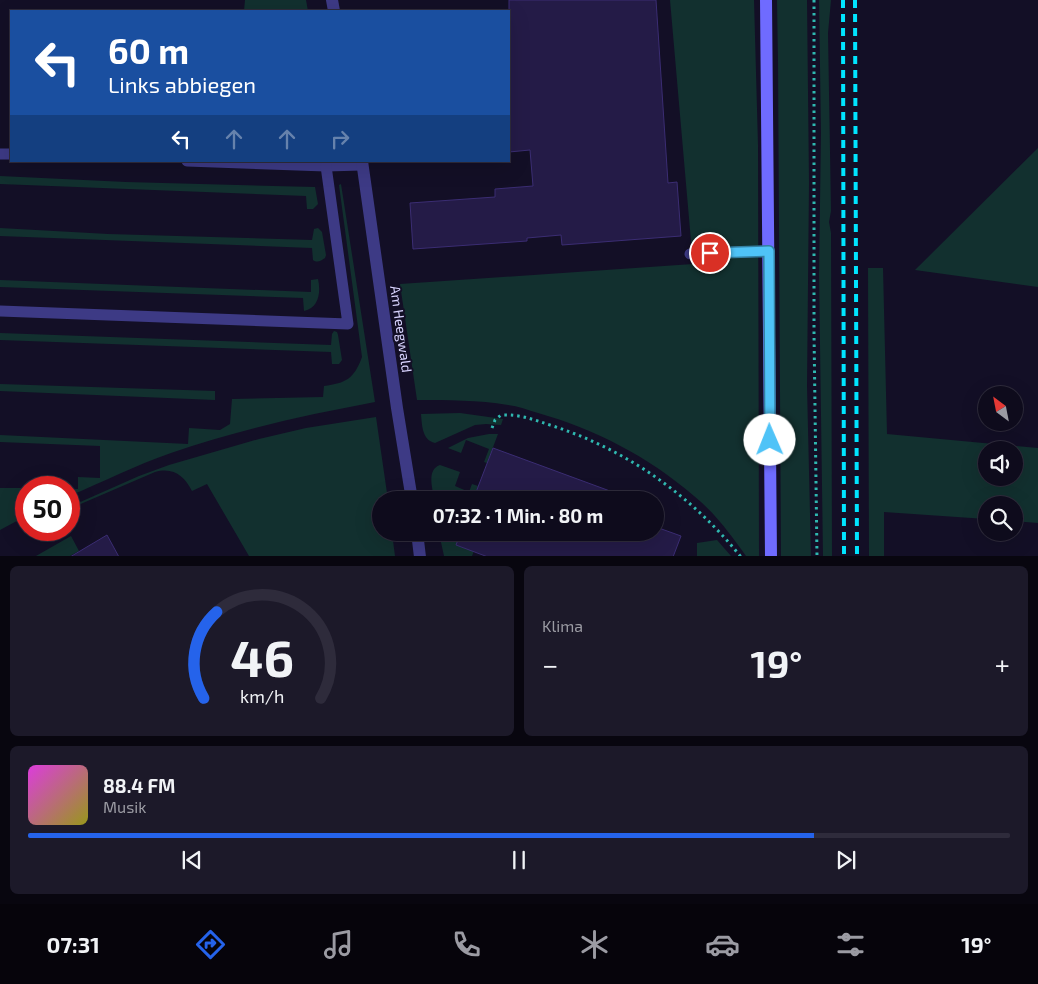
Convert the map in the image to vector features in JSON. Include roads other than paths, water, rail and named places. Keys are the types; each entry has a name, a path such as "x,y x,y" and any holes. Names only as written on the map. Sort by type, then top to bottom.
{"main road":[{"path":"766,0 771,556"}],"street":[{"name":"Am Heegwald","path":"362,163 411,491"},
{"path":"418,541 420,556"}],"lane":[{"path":"215,162 326,166 362,163"},
{"path":"0,311 348,324 326,166"},
{"path":"690,254 769,251"}],"railway":[{"path":"843,0 844,556"},
{"path":"855,0 857,556"}]}
